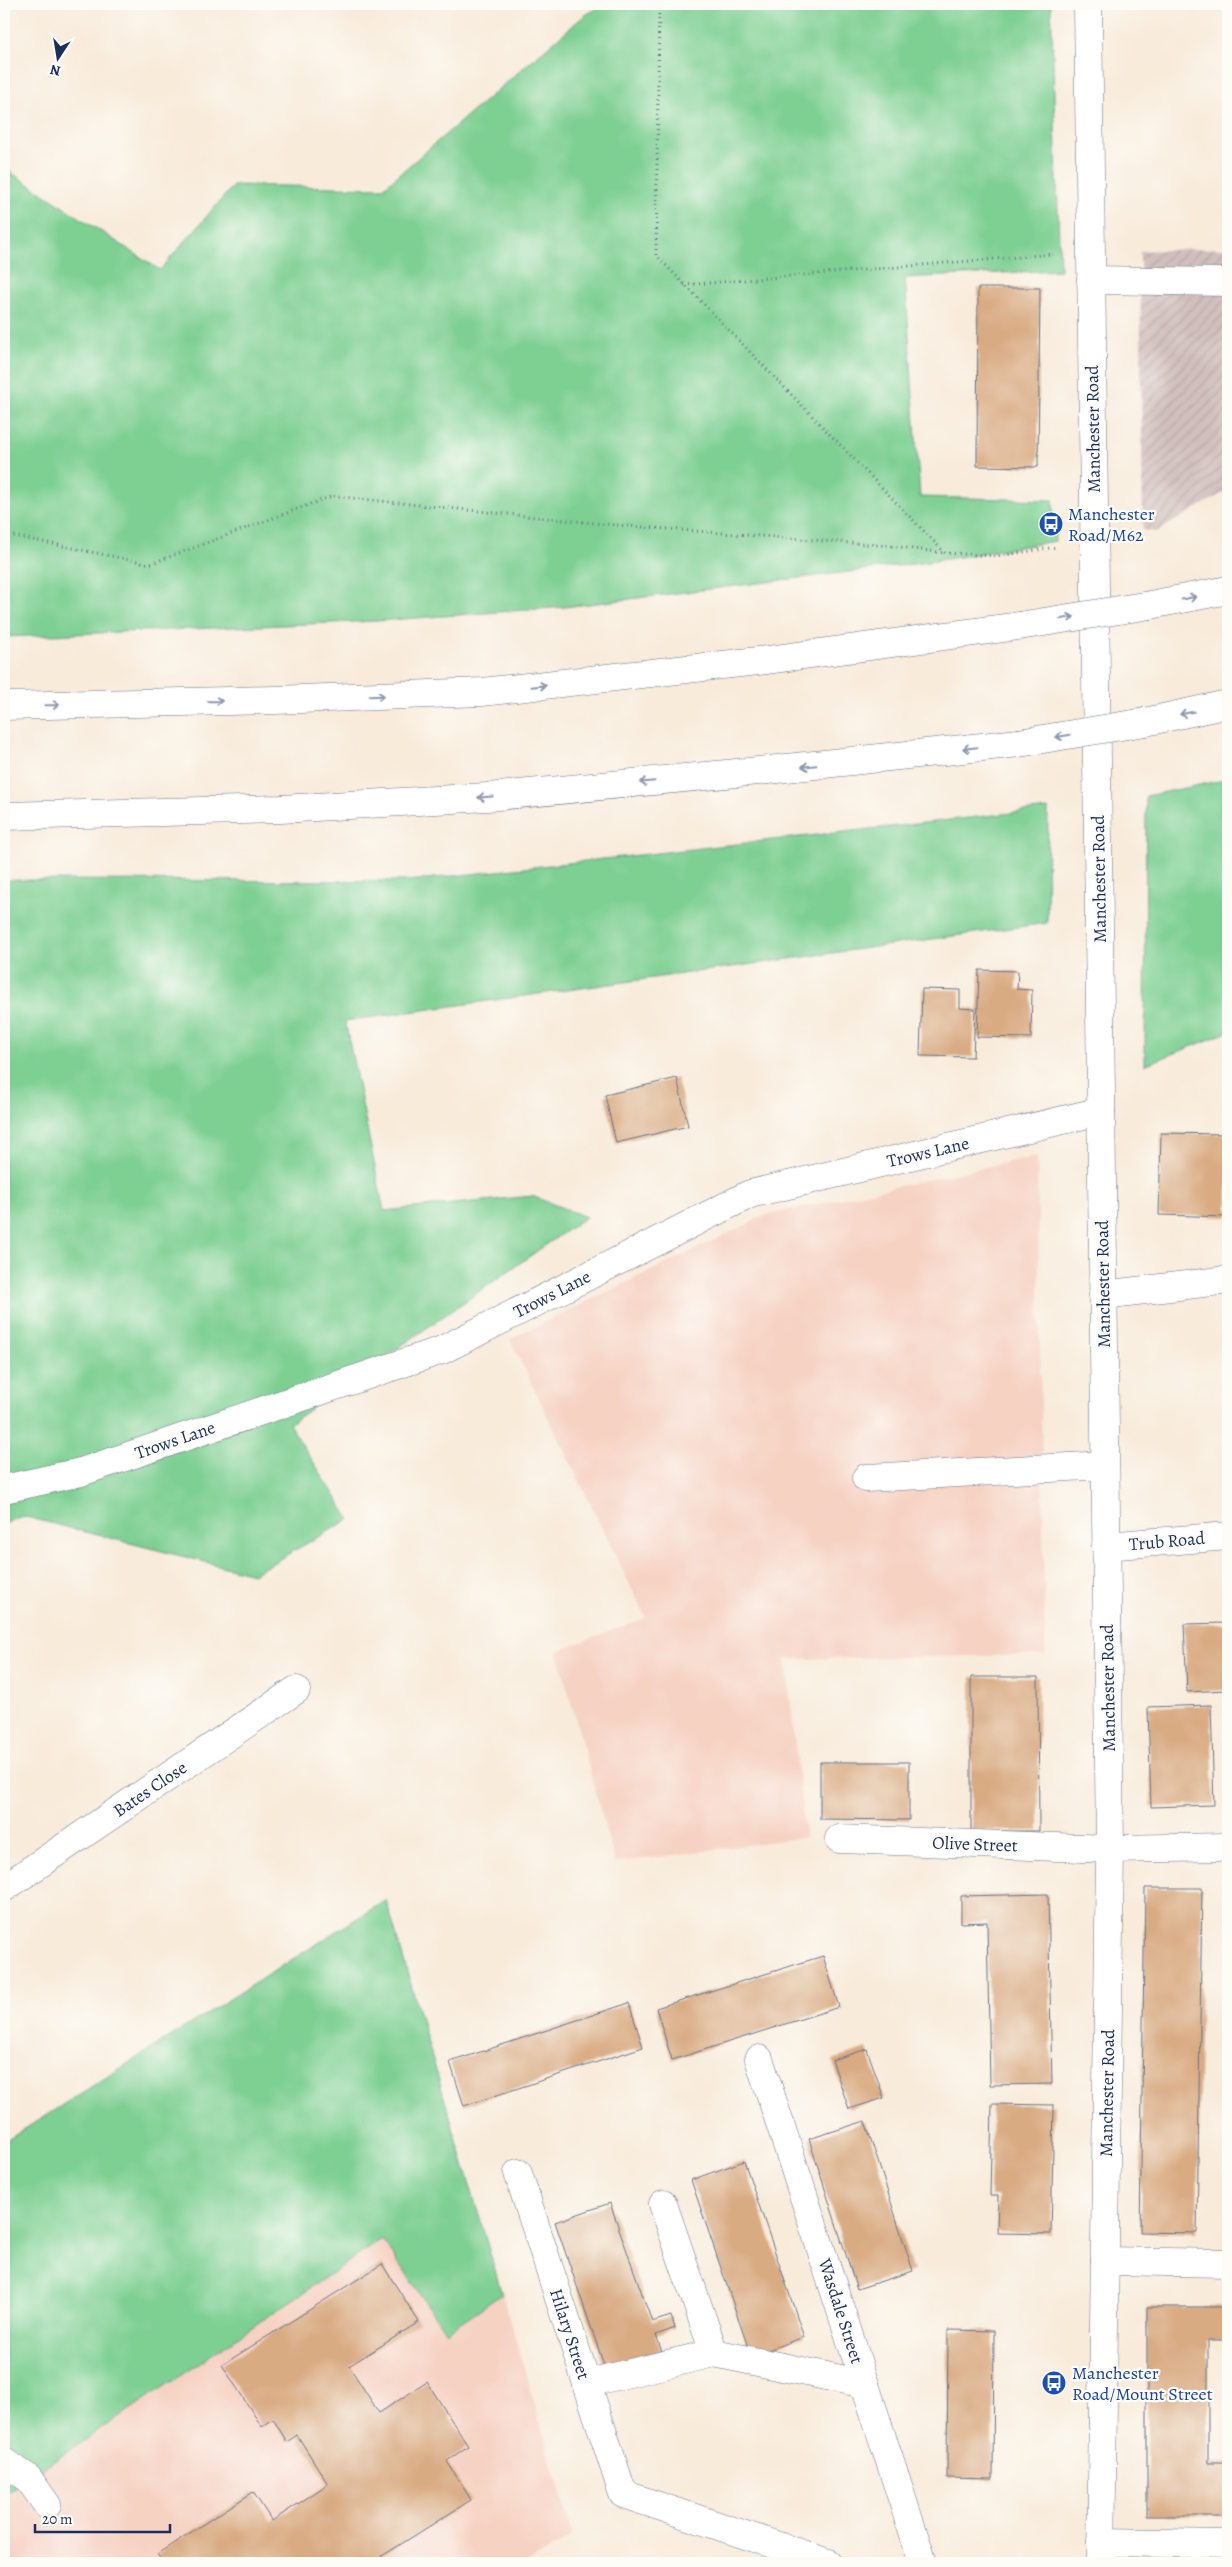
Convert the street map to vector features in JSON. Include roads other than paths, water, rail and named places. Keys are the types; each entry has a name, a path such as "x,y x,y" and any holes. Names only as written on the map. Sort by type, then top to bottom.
{"main road":[{"name":"Manchester Road","path":"1088,4 1110,1849 1101,2553"},
{"path":"1091,280 1228,282"},
{"path":"4,706 275,700 482,692 767,660 1018,626 1150,606 1228,590"},
{"path":"4,816 281,809 487,797 768,770 1019,743 1145,722 1228,704"},
{"name":"Trows Lane","path":"4,1489 81,1472 442,1350 750,1194 1101,1111"},
{"path":"1103,1295 1228,1280"},
{"path":"866,1478 1105,1465"},
{"name":"Trub Road","path":"1106,1546 1228,1536"},
{"name":"Bates Close","path":"4,1888 296,1690"},
{"name":"Olive Street","path":"839,1839 1110,1849 1228,1847"},
{"name":"Wasdale Street","path":"759,2059 923,2563"},
{"name":"Hilary Street","path":"518,2173 623,2494 829,2563"},
{"path":"663,2204 714,2353"},
{"path":"1105,2260 1228,2263"},
{"path":"586,2383 714,2353 865,2384"},
{"path":"4,2462 28,2478 47,2505"},
{"path":"1101,2553 1228,2544"}],"place":[{"name":"Manchester Road/M62","path":"1051,524"},
{"name":"Manchester Road/Mount Street","path":"1054,2383"}]}
